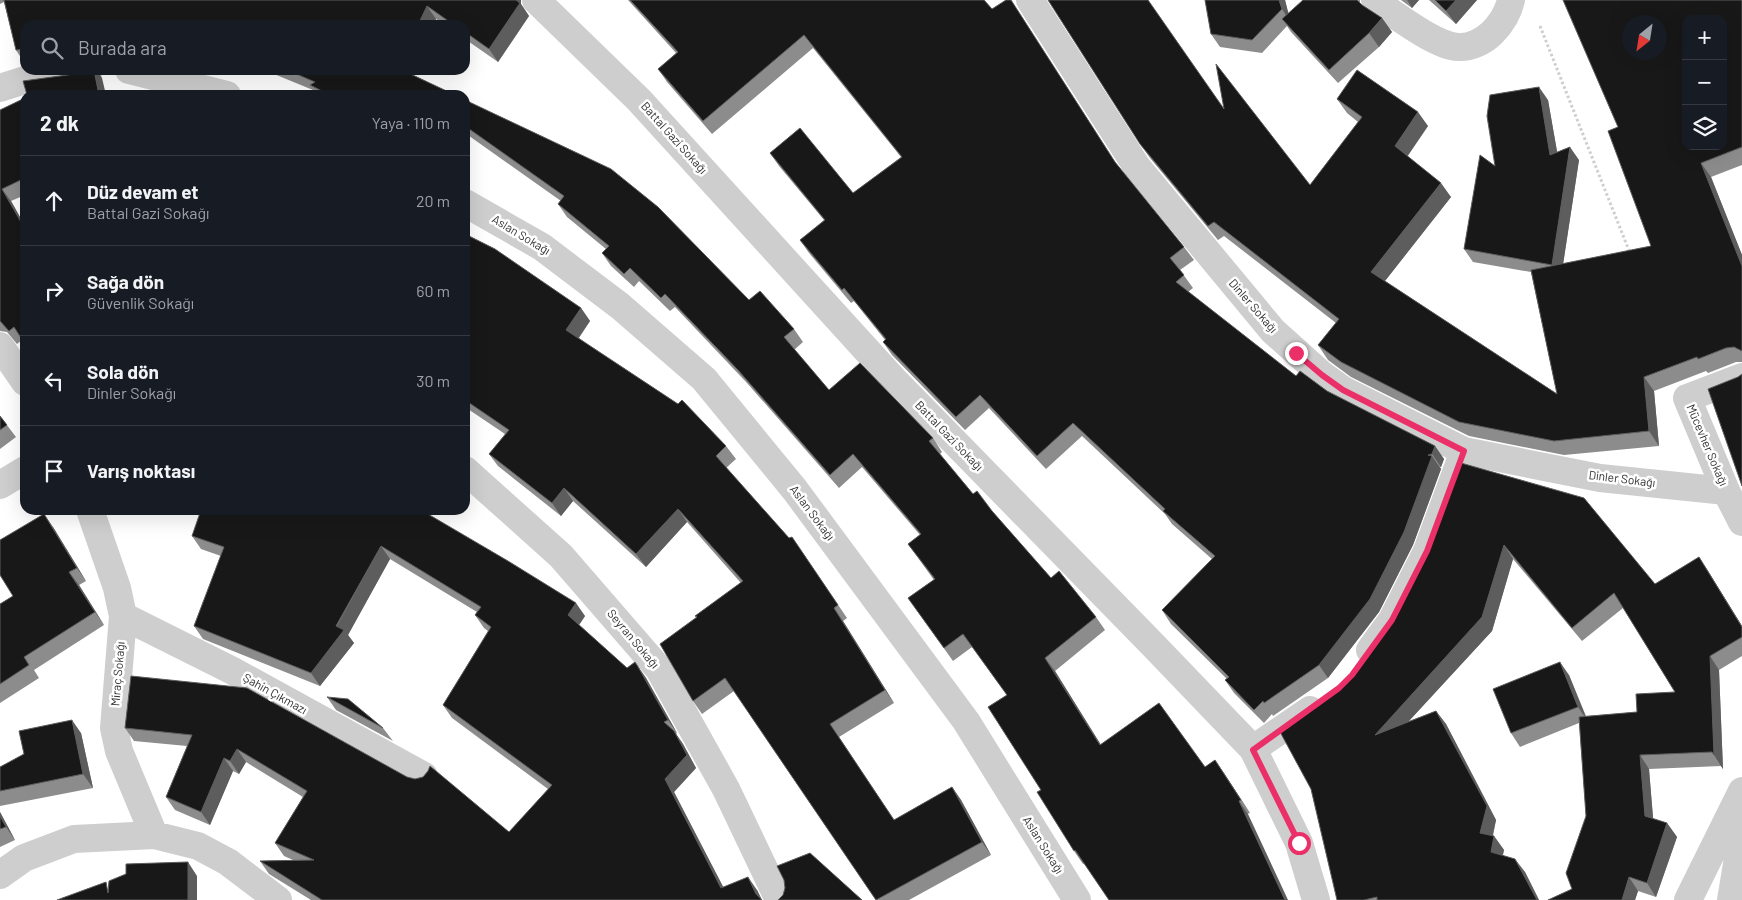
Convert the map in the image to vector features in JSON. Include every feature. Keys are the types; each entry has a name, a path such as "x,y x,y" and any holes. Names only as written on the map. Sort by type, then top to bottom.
{"street":[{"name":"Battal Gazi Sokağı","path":"536,0 639,100 892,378 1253,750 1299,843 1316,900"},
{"name":"Dinler Sokağı","path":"1030,0 1137,166 1273,331 1322,375 1343,390 1464,451 1600,478 1726,491"},
{"path":"1375,0 1434,39 1458,48 1486,39 1503,22 1511,0"},
{"path":"0,88 31,78 53,75"},
{"path":"149,75 207,90"},
{"name":"Aslan Sokağı","path":"470,206 542,247 620,306 704,379 795,490 966,721 1077,900"},
{"path":"0,346 20,375"},
{"name":"Mücevher Sokağı","path":"1726,491 1687,398 1742,377"},
{"path":"1357,667 1392,620 1427,551 1464,451"},
{"path":"0,485 20,473"},
{"name":"Seyran Sokağı","path":"470,474 561,556 659,669 726,789 779,900"},
{"path":"1726,491 1742,522"},
{"name":"Miraç Sokağı","path":"92,515 117,588 123,616 114,728 119,751 154,835"},
{"name":"Şahin Çıkmazı","path":"123,616 233,671 424,776"},
{"path":"1253,750 1332,695"},
{"path":"1688,900 1742,791"},
{"path":"1731,900 1742,834"},
{"path":"0,875 24,858 74,839 154,835 198,846 228,862 278,900"}],"path":[{"path":"1537,18 1632,259"}],"building":[{"path":"4,0 516,0 520,3 489,49 470,36 470,20 447,20 427,6 420,20 20,20 20,50 16,50"},
{"path":"630,0 984,0 992,9 1006,0 1011,0 1115,162 1184,247 1170,258 1184,275 1176,282 1296,376 1300,371 1327,391 1435,446 1432,454 1428,455 1432,456 1404,532 1370,599 1319,665 1264,703 1263,701 1254,710 1225,680 1229,677 1162,610 1215,556 1163,511 1165,509 1073,423 1037,456 980,395 956,417 883,342 886,339 844,288 842,290 800,240 825,220 770,153 800,128 853,193 902,157 804,35 703,121 658,69 678,52"},
{"path":"1048,0 1148,0 1224,109 1216,64 1310,185 1362,117 1337,99 1357,70 1418,112 1395,146 1441,183 1371,272 1557,394 1531,270 1651,246 1608,131 1618,127 1563,0 1742,0 1742,147 1701,163 1742,266 1742,351 1734,347 1726,348 1644,377 1649,431 1554,441 1459,422 1341,362 1318,345 1339,319 1214,222 1208,226 1140,144"},
{"path":"1205,0 1279,0 1282,9 1252,40 1211,34"},
{"path":"1303,0 1357,0 1382,18 1369,33 1329,70 1282,19"},
{"path":"1435,0 1456,0 1446,11"},
{"path":"67,75 95,75 98,90 26,90 23,81"},
{"path":"299,75 413,75 444,90 320,90 310,85 315,82"},
{"path":"1539,87 1550,155 1570,147 1552,265 1464,249 1480,155 1495,166 1487,116 1490,95"},
{"path":"20,100 20,180 2,189 20,220 20,336 14,327 9,331 0,321 0,110"},
{"path":"470,102 611,169 658,207 749,300 760,291 794,329 784,337 829,390 860,363 933,438 929,441 973,494 977,491 992,511 1051,578 1059,571 1096,617 1045,658 1100,745 1159,703 1205,767 1215,760 1241,800 1239,801 1285,900 1109,900 1074,851 1037,792 1041,790 988,707 1007,695 963,634 944,648 908,598 935,579 908,544 921,534 853,454 830,475 738,370 665,294 661,298 630,268 624,274 602,253 609,246 558,204 564,196 470,130"},
{"path":"470,236 495,249 581,308 566,330 678,404 682,400 726,446 716,456 789,538 792,537 838,605 834,608 885,690 830,724 894,820 952,787 982,842 876,900 725,678 693,701 660,644 743,581 678,509 636,554 564,488 552,503 489,454 509,430 470,403"},
{"path":"1742,374 1742,486 1708,389"},
{"path":"0,416 7,425 0,430"},
{"path":"1461,463 1584,498 1655,584 1699,557 1742,627 1742,637 1710,656 1714,755 1712,752 1640,755 1645,816 1667,823 1647,883 1629,877 1622,900 1548,900 1572,889 1566,873 1586,816 1579,717 1637,712 1636,694 1675,692 1614,593 1572,628 1504,545 1482,617 1375,735 1436,711 1487,806 1480,833 1494,836 1491,852 1515,859 1537,900 1377,900 1377,897 1364,900 1337,900 1311,789 1279,730 1342,685 1395,616 1432,543"},
{"path":"45,515 77,568 69,572 95,612 24,657 29,665 0,684 0,604 13,596 0,575 0,540"},
{"path":"199,515 430,515 576,603 568,615 627,668 635,662 668,720 664,722 674,731 687,755 665,779 721,888 748,877 756,894 762,900 322,900 260,861 314,860 275,843 307,791 237,749 230,761 224,758 201,812 166,797 192,735 125,728 131,676 247,688 407,777 415,779 423,777 430,766 509,832 552,785 443,705 491,627 475,615 481,607 381,546 336,626 344,630 311,673 194,626 224,547 192,536"},
{"path":"1560,662 1578,707 1511,733 1493,689"},
{"path":"327,697 348,699 383,728"},
{"path":"72,720 83,774 0,791 0,767 24,754 19,731"},
{"path":"0,816 6,827 0,829"},
{"path":"810,853 862,900 778,900 783,895 785,888 784,880 777,866"},
{"path":"188,862 188,900 57,900 106,882 108,893 109,881 126,874 126,864"}],"route":[{"path":"1296,353 1343,390 1464,451 1427,551 1392,620 1352,675 1332,695 1253,750 1299,843"}]}
